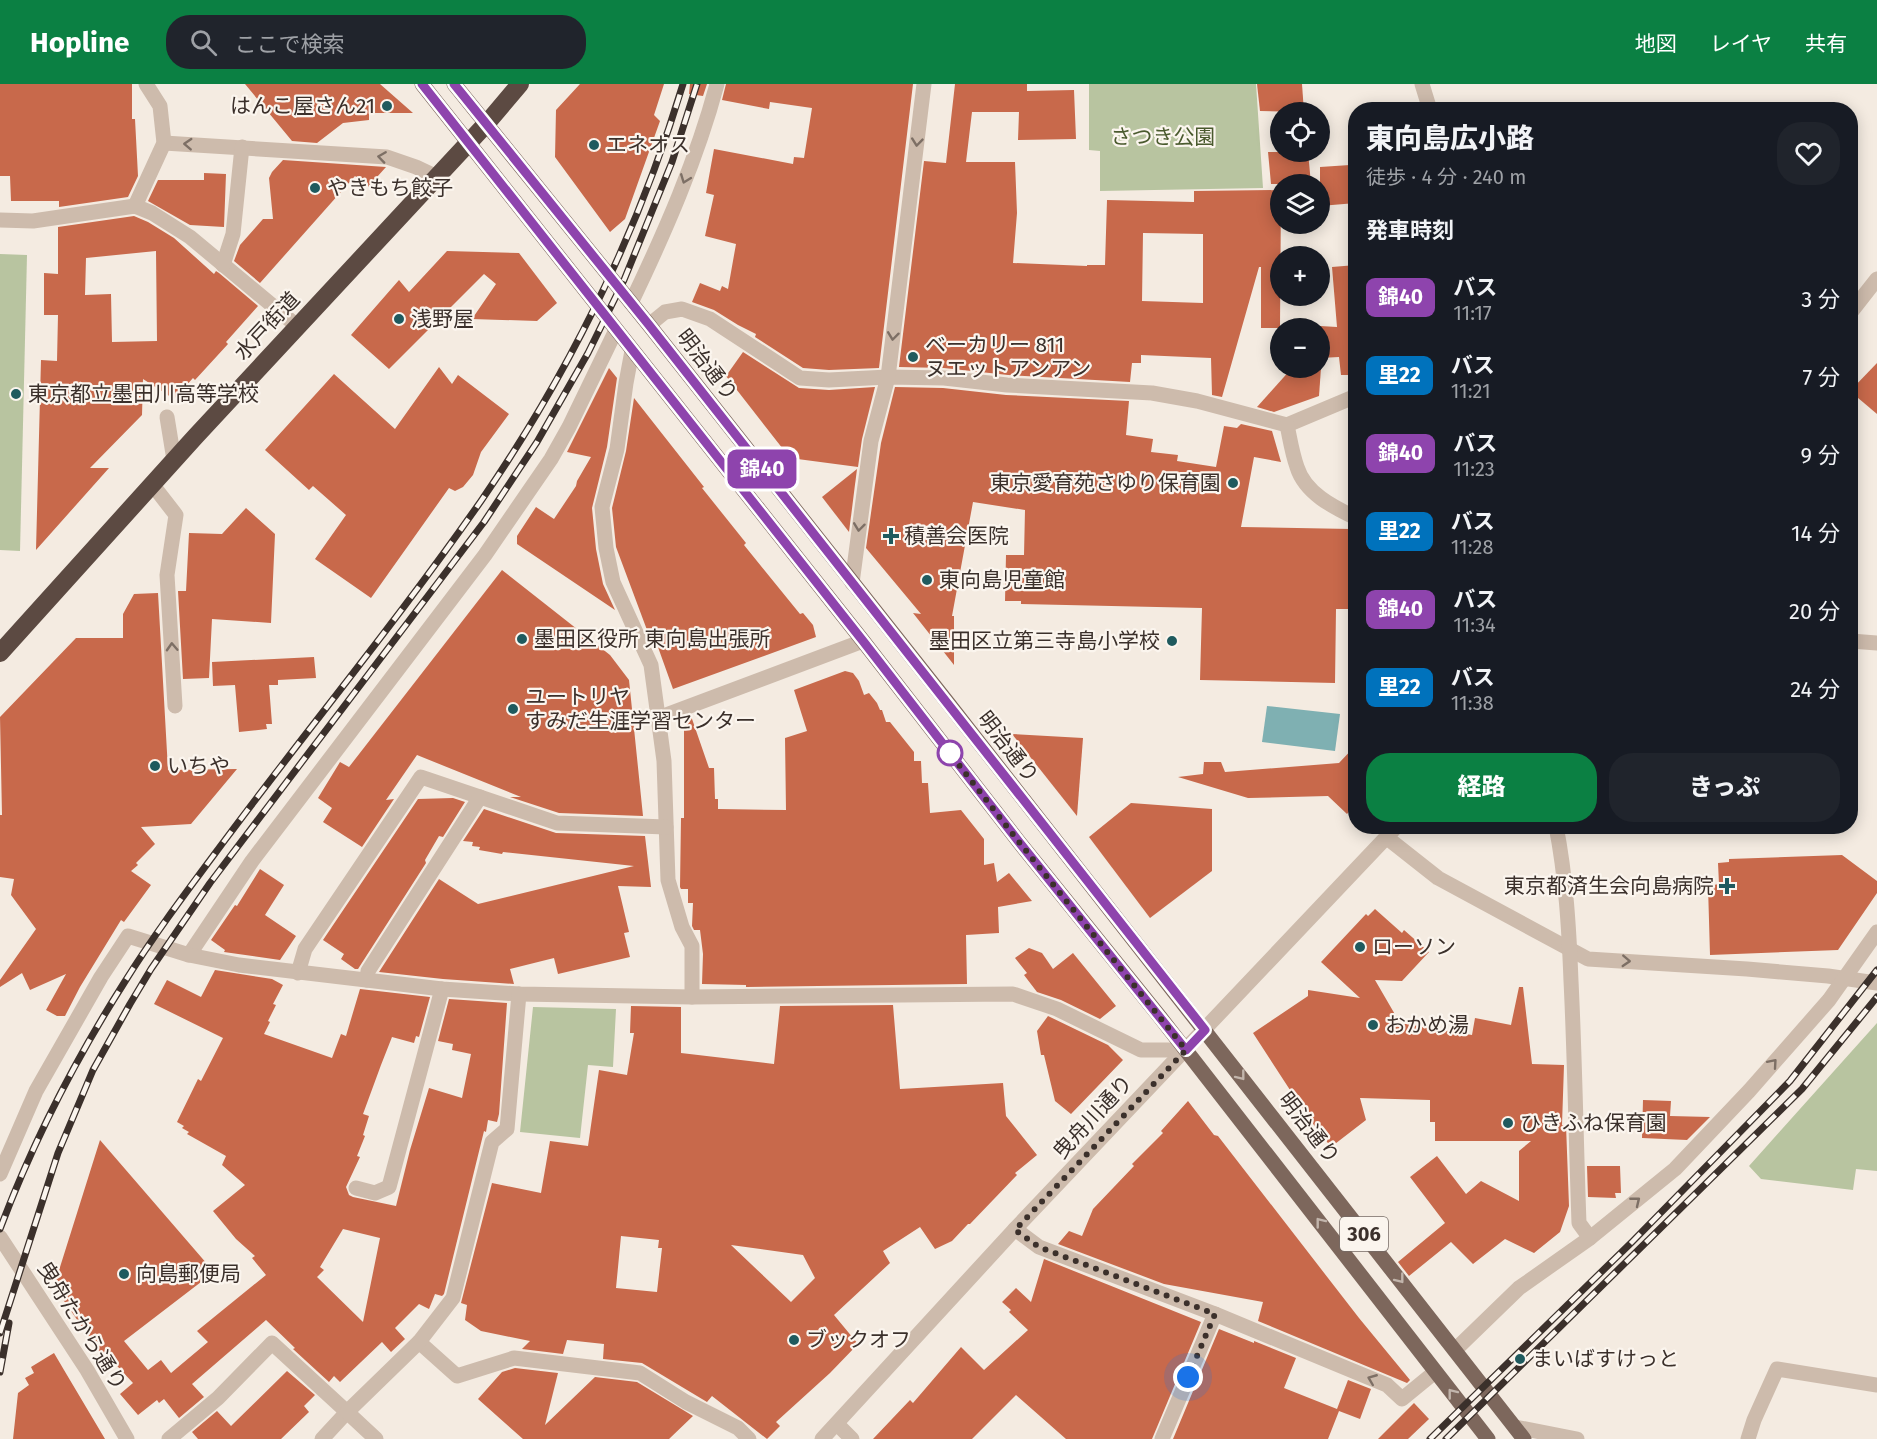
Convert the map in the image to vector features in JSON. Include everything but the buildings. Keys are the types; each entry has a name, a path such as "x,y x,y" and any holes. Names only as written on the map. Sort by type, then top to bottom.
{"highway":[{"name":"水戸街道","path":"0,652 297,326 488,123 520,84"}],"main road":[{"name":"306","path":"422,84 863,641 1019,842 1186,1050 1488,1439"},
{"name":"明治通り","path":"454,84 632,303 1205,1030 1519,1433"}],"street":[{"path":"135,206 164,143 160,105 146,84"},
{"path":"632,303 662,238 695,151 717,84"},
{"path":"852,583 871,441 888,377 924,84"},
{"path":"1422,84 1428,102"},
{"path":"164,143 387,157 417,167 437,177"},
{"path":"223,265 232,234 242,147"},
{"path":"0,219 33,221 135,206 152,213 190,237 297,326"},
{"path":"1858,303 1877,279"},
{"path":"649,325 665,312 682,309 710,319 800,378 829,380 888,377 944,378 1007,385 1152,393 1197,400 1287,425 1348,399"},
{"path":"189,955 252,861 485,555 551,459 616,330"},
{"path":"632,351 618,450 602,507 606,548 613,582 651,665 664,761 668,880 682,927 692,946 692,997"},
{"path":"167,417 174,460"},
{"path":"1287,425 1297,469 1311,490 1334,508 1348,514"},
{"path":"152,484 176,515 167,575 175,706"},
{"path":"658,718 863,641"},
{"path":"1858,642 1877,643"},
{"path":"298,973 305,949 421,777 557,823 666,827"},
{"path":"367,980 368,971 480,797"},
{"name":"曳舟川通り","path":"822,1439 1015,1230 1389,834"},
{"path":"1393,834 1438,878 1588,959 1747,969 1877,983"},
{"path":"1558,834 1562,858 1570,950 1579,1223 1590,1238"},
{"path":"1455,1350 1519,1288 1590,1238 1675,1169 1749,1091 1828,1000 1877,932"},
{"path":"0,1173 36,1091 101,977 128,936 189,955 239,965 442,989 519,994 692,997 1013,994 1057,1009 1141,1050 1186,1050"},
{"path":"356,1188 375,1193 389,1187 442,989"},
{"path":"322,1439 419,1342 453,1298 492,1142 507,1130 519,994"},
{"path":"1015,1230 1039,1247 1215,1314 1387,1385 1402,1399 1435,1372"},
{"name":"曳舟たから通り","path":"0,1237 87,1371 127,1439"},
{"path":"1162,1439 1215,1314"},
{"path":"419,1342 458,1376 514,1358 640,1373 686,1402 738,1428 749,1439"},
{"path":"169,1439 218,1398 273,1343 376,1439"},
{"path":"1748,1439 1777,1369 1877,1385"},
{"path":"837,1424 852,1439"},
{"path":"1519,1433 1577,1439"}],"green space":[{"name":"さつき公園","path":"1089,84 1256,84 1263,188 1100,191 1100,151 1089,150"},
{"name":"東京都立墨田川高等学校","path":"0,254 27,255 20,551 0,550"},
{"path":"533,1007 616,1009 613,1067 588,1065 580,1138 520,1132"},
{"path":"1877,1023 1877,1171 1856,1169 1853,1190 1761,1179 1749,1166"}],"water":[{"path":"1267,706 1340,714 1335,751 1262,742"}],"railway":[{"path":"0,1229 40,1134 88,1042 136,964 225,840 450,544 481,501 543,403 572,352 623,248 645,194 683,84"},
{"path":"0,1333 58,1153 93,1070 151,969 210,883 484,522 537,442 588,353 624,280 672,162 697,84"},
{"path":"1430,1439 1632,1242 1790,1081 1877,970"},
{"path":"1446,1439 1802,1089 1877,997"},
{"path":"0,1372 9,1323"}],"bus line":[{"name":"錦40","path":"422,84 863,641 1019,842 1186,1050 1205,1030 649,325 488,123 454,84"}],"place":[{"name":"はんこ屋さん21","path":"387,106"},
{"name":"エネオス","path":"594,145"},
{"name":"やきもち餃子","path":"315,188"},
{"name":"浅野屋","path":"399,319"},
{"name":"ベーカリー 811 ヌエットアンアン","path":"913,357"},
{"name":"東京都立墨田川高等学校","path":"16,394"},
{"name":"東京愛育苑さゆり保育園","path":"1233,483"},
{"name":"積善会医院","path":"891,536"},
{"name":"東向島児童館","path":"927,580"},
{"name":"墨田区役所 東向島出張所","path":"522,639"},
{"name":"墨田区立第三寺島小学校","path":"1172,641"},
{"name":"ユートリヤ すみだ生涯学習センター","path":"513,709"},
{"name":"いちや","path":"155,766"},
{"name":"東京都済生会向島病院","path":"1727,886"},
{"name":"ローソン","path":"1360,947"},
{"name":"おかめ湯","path":"1373,1025"},
{"name":"ひきふね保育園","path":"1508,1123"},
{"name":"向島郵便局","path":"124,1274"},
{"name":"ブックオフ","path":"794,1340"},
{"name":"まいばすけっと","path":"1520,1359"}],"route":[{"path":"950,753 948,751 1186,1050 1015,1230 1039,1247 1215,1314 1188,1377"}]}
